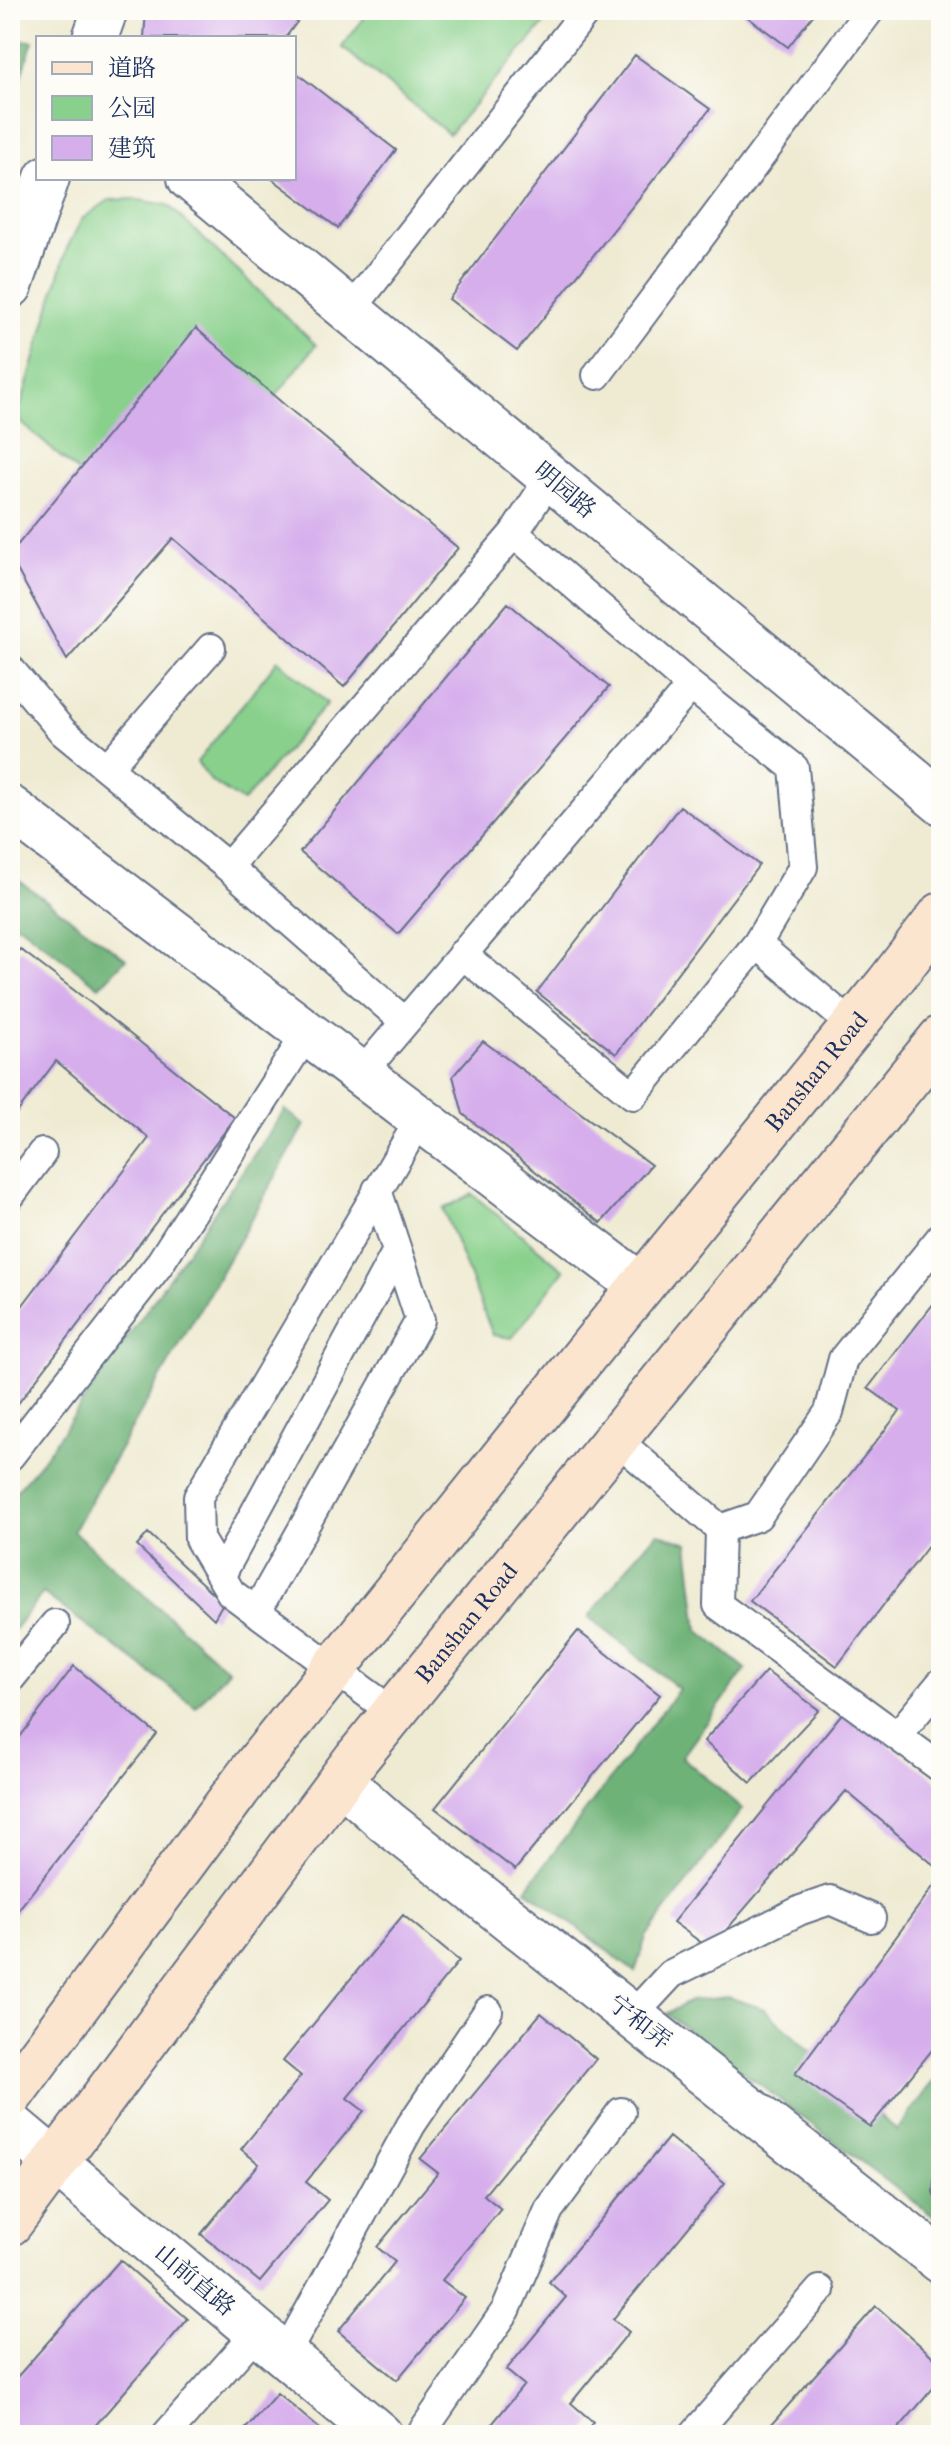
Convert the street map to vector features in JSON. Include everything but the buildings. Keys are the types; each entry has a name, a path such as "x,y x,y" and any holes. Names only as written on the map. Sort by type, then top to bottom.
{"main road":[{"name":"Banshan Road","path":"10,2096 251,1772 941,915"},
{"name":"Banshan Road","path":"10,2223 394,1713 941,1038"}],"street":[{"path":"96,36 105,10"},
{"path":"10,286 46,180"},
{"name":"明园路","path":"192,180 941,802"},
{"path":"11,810 641,1286"},
{"name":"宁和弄","path":"341,1781 387,1822 941,2261"},
{"name":"山前直路","path":"10,2124 380,2435"}],"lane":[{"path":"350,311 587,10"},
{"path":"597,375 870,10"},
{"path":"228,867 514,533 550,478"},
{"path":"462,954 633,1095 757,944 803,867 794,768 691,686 514,533"},
{"path":"107,768 211,648"},
{"path":"10,669 63,732 228,867 405,1022"},
{"path":"361,1074 691,686"},
{"path":"757,944 853,1026"},
{"path":"10,1456 158,1266 307,1033"},
{"path":"394,1713 231,1593 199,1539 198,1497 420,1119"},
{"path":"10,1196 42,1153"},
{"path":"256,1612 420,1320 377,1190"},
{"path":"720,1529 758,1516 829,1412 843,1359 941,1237"},
{"path":"221,1575 397,1251"},
{"path":"616,1439 720,1529"},
{"path":"720,1529 718,1605 941,1768"},
{"path":"10,1679 55,1624"},
{"path":"897,1736 941,1683"},
{"path":"632,2016 671,1974 801,1910 830,1900 871,1918"},
{"path":"166,2435 271,2344 488,2011"},
{"path":"420,2435 506,2310 549,2210 621,2112"},
{"path":"693,2435 820,2290"}],"green space":[{"path":"370,10 556,10 449,134 342,47"},
{"path":"10,40 33,41 10,112"},
{"path":"132,199 168,205 316,345 275,397 78,472 17,419 67,248 82,219 109,200"},
{"path":"278,660 327,703 243,802 211,781 197,762"},
{"path":"10,874 126,959 99,987 18,924 10,933"},
{"path":"285,1110 305,1125 73,1531 228,1670 196,1707 43,1593 10,1635 10,1498 42,1461"},
{"path":"472,1194 564,1270 512,1338 493,1335 443,1209"},
{"path":"658,1533 688,1543 698,1630 746,1669 682,1757 742,1809 646,1937 635,1972 526,1889 679,1689 589,1617 635,1557"},
{"path":"728,1997 764,2009 897,2131 941,2071 941,2222 666,2014 690,2001"}]}
